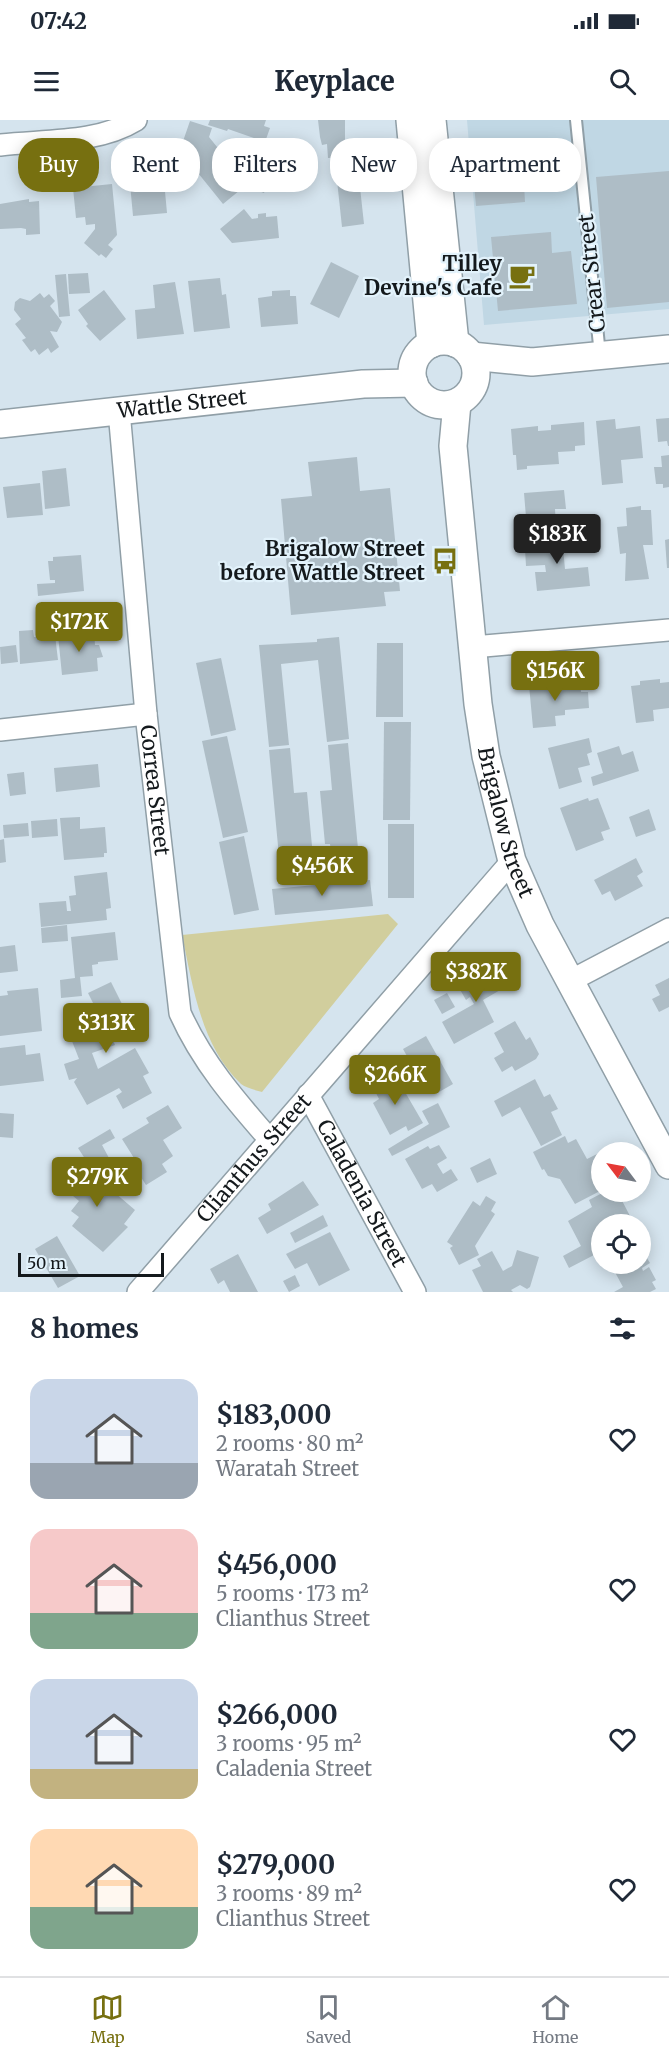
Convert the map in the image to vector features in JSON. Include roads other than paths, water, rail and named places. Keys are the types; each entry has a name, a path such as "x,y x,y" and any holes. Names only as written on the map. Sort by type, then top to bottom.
{"street":[{"path":"0,145 99,135 123,128 136,120"},
{"name":"Brigalow Street","path":"410,120 453,446 486,756 512,861 540,925 669,1165"},
{"name":"Brigalow Street","path":"432,120 441,367 447,405 457,402 453,446"},
{"name":"Wattle Street","path":"0,424 363,384 441,367 532,362 669,349"},
{"name":"Correa Street","path":"119,411 146,714 180,1013 191,1039 208,1065 270,1140"},
{"path":"473,646 669,630"},
{"path":"0,730 146,714"},
{"name":"Clianthus Street","path":"138,1292 512,861"},
{"path":"570,981 669,929"},
{"name":"Caladenia Street","path":"308,1095 415,1292"}],"lane":[{"name":"Crear Street","path":"576,120 600,355"}],"place":[{"name":"Tilley Devine's Cafe","path":"522,276"},
{"name":"Brigalow Street before Wattle Street","path":"445,561"}]}
